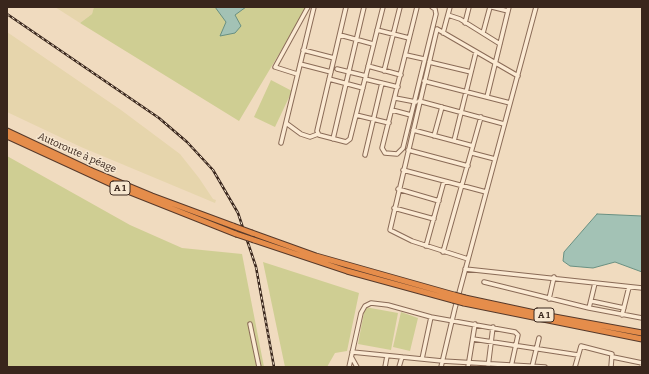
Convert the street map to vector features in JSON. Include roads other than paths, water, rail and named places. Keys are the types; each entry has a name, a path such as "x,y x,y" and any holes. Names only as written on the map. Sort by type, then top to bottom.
{"highway":[{"name":"Autoroute à péage","path":"7,130 152,196 316,256 454,297"},
{"name":"A 1","path":"7,136 126,191 236,234 347,271 465,300 642,340"},
{"name":"A 1","path":"465,300 642,333"}],"street":[{"path":"297,74 275,67 308,7"},
{"path":"281,143 314,7"},
{"path":"318,134 317,131 346,7"},
{"path":"333,139 364,7"},
{"path":"286,123 306,136 310,137 318,134 344,142 349,141 382,7"},
{"path":"384,71 400,7"},
{"path":"417,7 382,150 385,153 394,154 404,148 424,59 436,14 435,9 432,7"},
{"path":"444,33 450,7"},
{"path":"465,23 469,7"},
{"path":"483,33 491,7 508,12"},
{"path":"487,97 509,7"},
{"path":"441,367 465,269 536,7"},
{"path":"448,15 483,33 500,44"},
{"path":"468,259 426,246 402,237 390,230 398,189 437,29 518,76"},
{"path":"377,30 409,38"},
{"path":"340,35 373,44"},
{"path":"303,50 334,58"},
{"path":"454,141 476,52"},
{"path":"406,55 424,59"},
{"path":"429,62 471,72"},
{"path":"300,64 331,72"},
{"path":"368,66 401,76"},
{"path":"337,69 349,71 398,87"},
{"path":"329,80 363,88"},
{"path":"424,81 510,103"},
{"path":"365,155 382,83"},
{"path":"395,98 442,107 504,124"},
{"path":"434,136 442,107"},
{"path":"392,110 411,115"},
{"path":"356,115 389,124"},
{"path":"443,252 463,186 481,117"},
{"path":"412,130 473,146"},
{"path":"408,150 468,166"},
{"path":"472,153 495,158"},
{"path":"403,170 486,192"},
{"path":"426,246 444,181"},
{"path":"398,189 439,200"},
{"path":"394,208 434,219"},
{"path":"465,269 554,277 642,288"},
{"path":"549,299 554,277"},
{"path":"484,282 549,299 642,318"},
{"path":"589,308 595,283"},
{"path":"622,315 629,287"},
{"path":"591,301 624,308"},
{"path":"349,367 361,313 368,303 388,305 431,317 452,319 493,327 518,334 511,366"},
{"path":"422,359 431,317"},
{"path":"250,324 259,367"},
{"path":"468,367 475,324"},
{"path":"489,365 493,327"},
{"path":"532,367 539,338"},
{"path":"473,339 578,354"},
{"path":"575,367 581,346 612,354 613,357 642,365"},
{"path":"352,352 442,361 469,361 489,365 545,367"},
{"path":"384,367 387,356"},
{"path":"351,357 357,367"},
{"path":"399,367 402,357"},
{"path":"611,367 613,357"}],"railway":[{"path":"7,14 159,118 187,142 213,170 238,213 256,267 274,367"}]}
